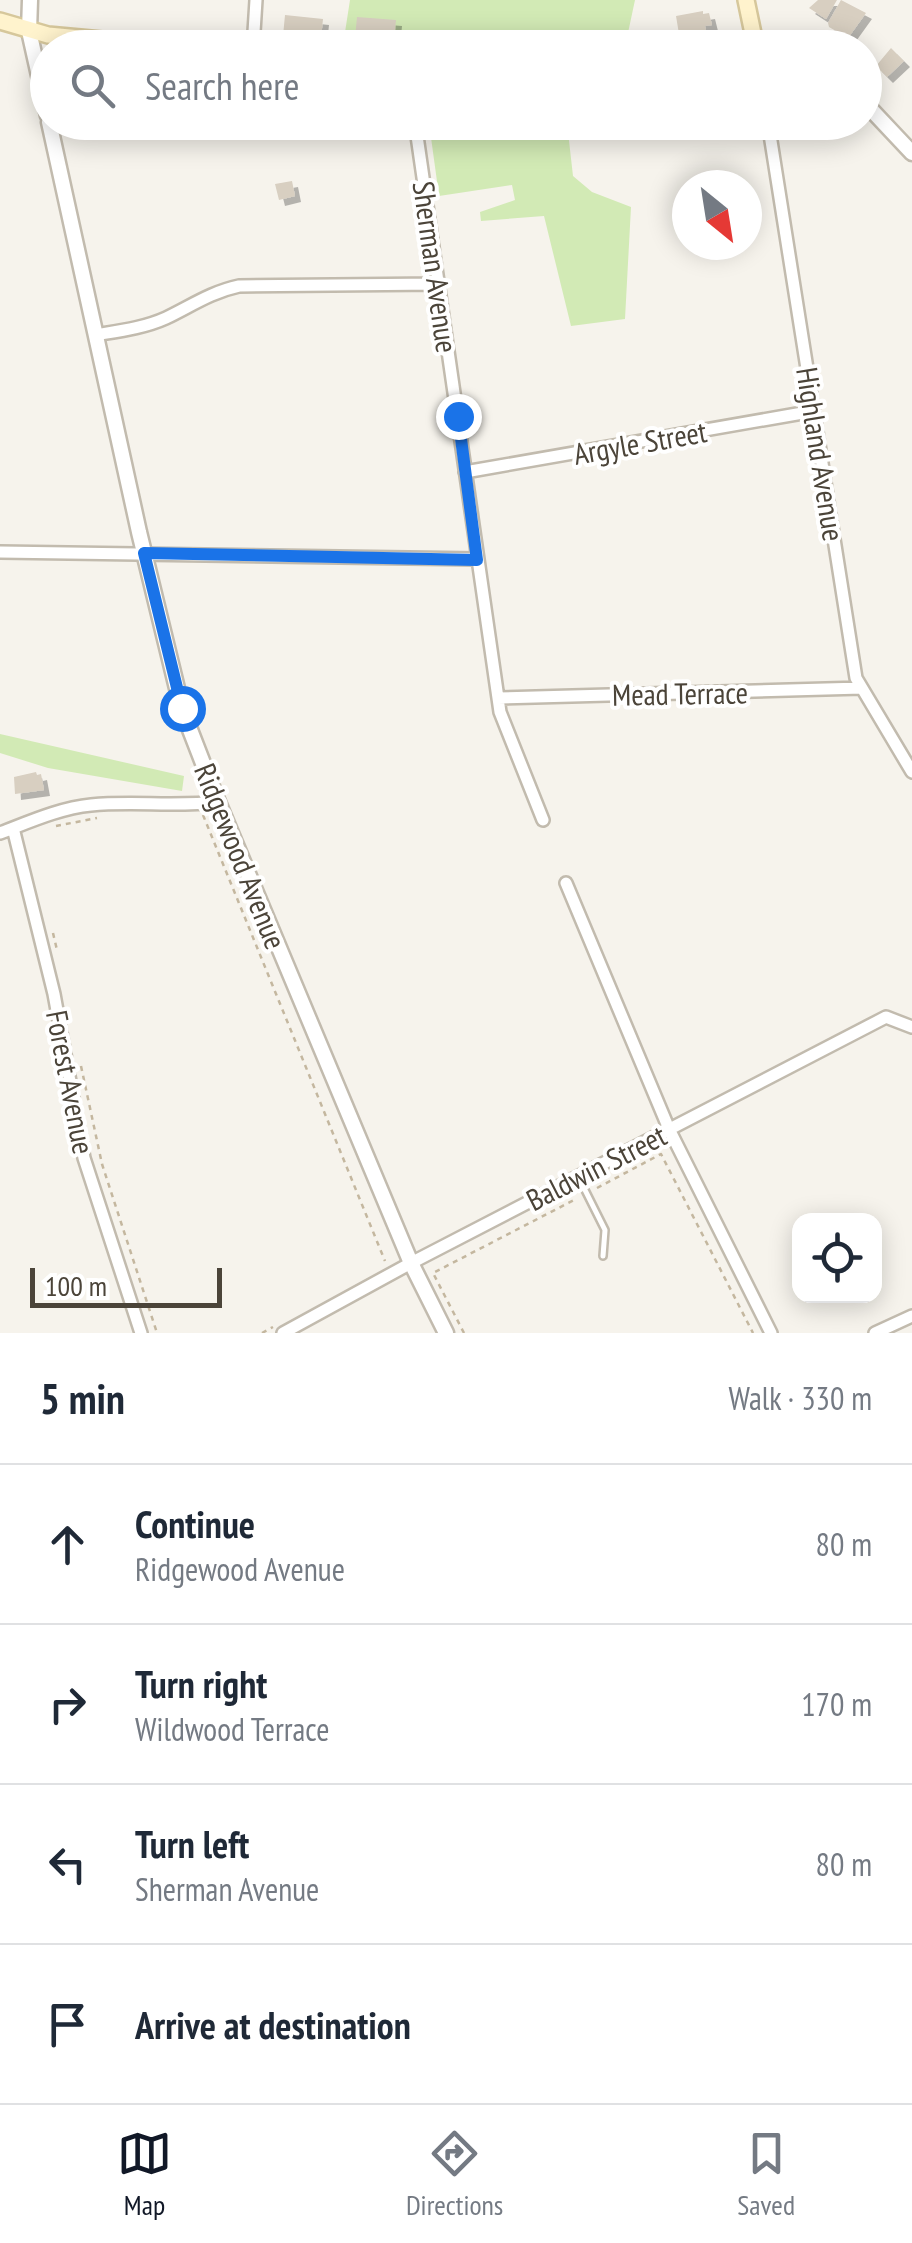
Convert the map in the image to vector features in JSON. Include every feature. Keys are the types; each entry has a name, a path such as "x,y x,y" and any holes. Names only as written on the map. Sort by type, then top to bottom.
{"main road":[{"path":"746,0 752,30"},
{"path":"0,21 29,31"}],"street":[{"name":"Ridgewood Avenue","path":"30,0 30,36"},
{"path":"254,30 256,0"},
{"path":"882,121 912,153"},
{"name":"Ridgewood Avenue","path":"52,140 144,553 189,729 411,1263 446,1333"},
{"name":"Sherman Avenue","path":"418,140 498,698 543,820"},
{"name":"Highland Avenue","path":"771,140 856,678 912,772"},
{"path":"96,335 138,328 213,292 239,286 438,284"},
{"name":"Argyle Street","path":"465,472 814,411"},
{"path":"0,552 477,560"},
{"name":"Mead Terrace","path":"498,698 862,688"},
{"path":"6,831 57,812 90,805 216,796"},
{"name":"Forest Avenue","path":"6,831 54,994 84,1158 141,1333"},
{"path":"566,883 670,1129 771,1333"},
{"name":"Baldwin Street","path":"283,1333 886,1017 912,1027"},
{"path":"875,1333 912,1316"}],"lane":[{"path":"578,1176 606,1230 603,1256"}],"path":[{"path":"202,813 386,1264"},
{"path":"50,827 98,818"},
{"path":"51,926 60,963"},
{"path":"79,1058 102,1164 157,1333"},
{"path":"464,1333 434,1273 661,1154 753,1333"}],"green space":[{"path":"350,0 635,0 629,30 345,30"},
{"path":"431,140 569,140 573,176 592,192 631,207 625,319 571,326 544,216 481,221 480,212 515,200 512,185 439,196"},
{"path":"0,734 184,776 182,791 48,768 0,753"}],"building":[{"path":"818,0 837,0 826,19 809,8"},
{"path":"841,0 866,13 854,30 834,30 828,23"},
{"path":"703,11 709,13 712,25 705,26 706,30 678,30 676,16"},
{"path":"285,15 323,19 322,30 284,30"},
{"path":"357,17 396,20 395,30 356,30"},
{"path":"891,48 904,61 887,77 882,72 882,59"},
{"path":"292,181 295,196 279,200 275,184"},
{"path":"41,774 44,790 15,794 14,777"}],"route":[{"path":"182,708 144,553 477,560 458,416"}]}
